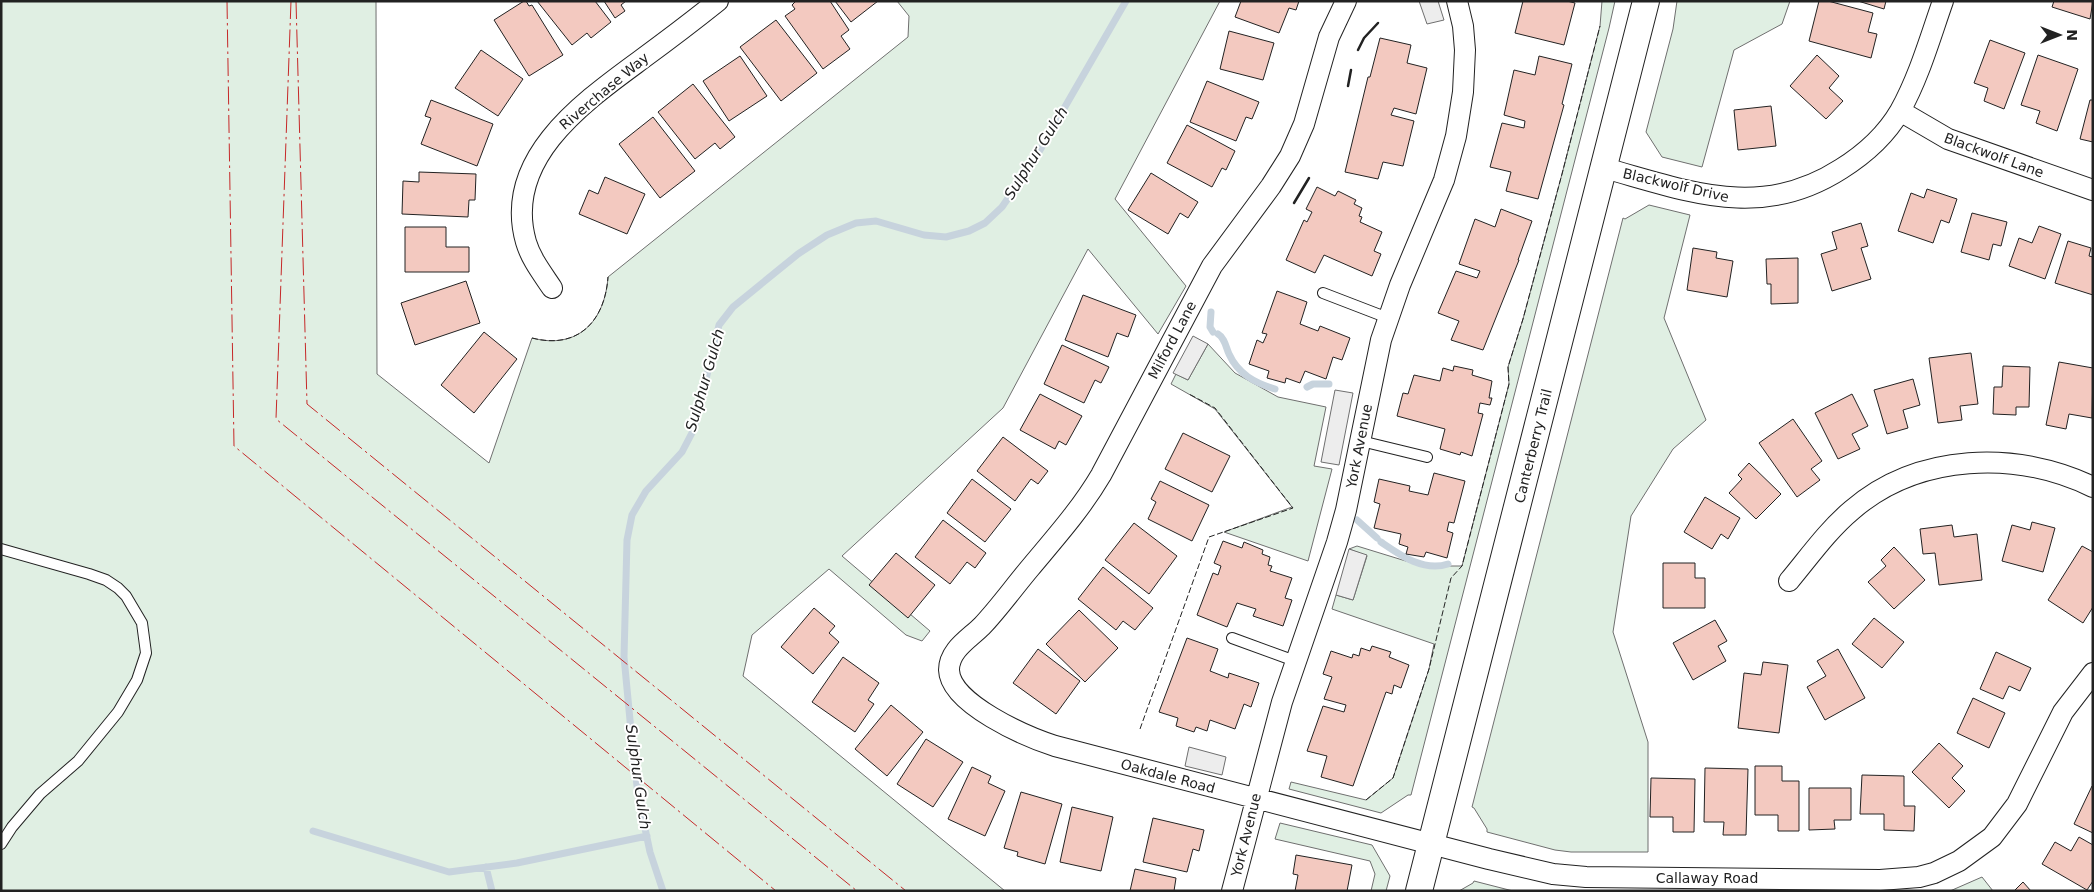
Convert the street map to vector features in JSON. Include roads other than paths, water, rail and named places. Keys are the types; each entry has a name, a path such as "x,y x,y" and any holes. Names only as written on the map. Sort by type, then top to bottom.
{"street":[{"name":"Milford Lane","path":"953,652 984,624 1093,490 1212,266 1271,186 1290,156 1304,124 1329,37 1346,1"},
{"name":"York Avenue","path":"1232,891 1268,750 1295,661 1337,542 1353,481 1376,358 1388,318 1438,195 1456,136 1463,92 1465,50 1463,26 1457,1"},
{"name":"Canterberry Trail","path":"1419,891 1646,1"},
{"name":"Blackwolf Drive","path":"1604,168 1712,196 1750,198 1784,194 1819,182 1860,157 1880,137 1900,111 1915,77 1942,1"},
{"name":"Riverchase Way","path":"552,288 531,256 523,225 524,196 538,156 556,132 582,105 715,2"},
{"name":"Blackwolf Lane","path":"1900,111 1948,139 2093,190"},
{"path":"1788,581 1853,509 1896,483 1924,472 1962,464 2003,462 2044,469 2093,487"},
{"name":"Oakdale Road","path":"953,652 949,671 956,690 999,723 1010,728 1055,746 1431,844"},
{"name":"Callaway Road","path":"1431,844 1538,871 1570,877 1880,880 1919,877 1934,873 1969,854 1992,837 2002,826 2023,794 2063,712 2093,673"}],"lane":[{"path":"1323,293 1388,318"},
{"path":"1360,441 1427,457"},
{"path":"1,549 97,577 118,588 126,596 142,623 146,652 137,680 118,712 78,761 40,794 12,827 1,844"},
{"path":"1232,638 1295,661"}],"waterway":[{"name":"Sulphur Gulch","path":"663,891 650,852 638,795 632,741 624,657 627,540 632,515 646,491 682,452 694,429 719,325 733,307 798,254 827,235 856,223 876,221 924,235 946,237 969,231 985,223 1002,207 1036,157 1126,1"},
{"path":"1211,312 1210,327 1213,332"},
{"path":"1218,334 1224,341 1233,361 1242,372 1254,381 1275,389"},
{"path":"1307,387 1313,384 1329,384"},
{"path":"1357,520 1377,538"},
{"path":"1381,542 1404,557 1421,564 1430,566 1448,564"},
{"path":"313,831 449,872 517,863 647,836"},
{"path":"486,867 492,891"}]}
